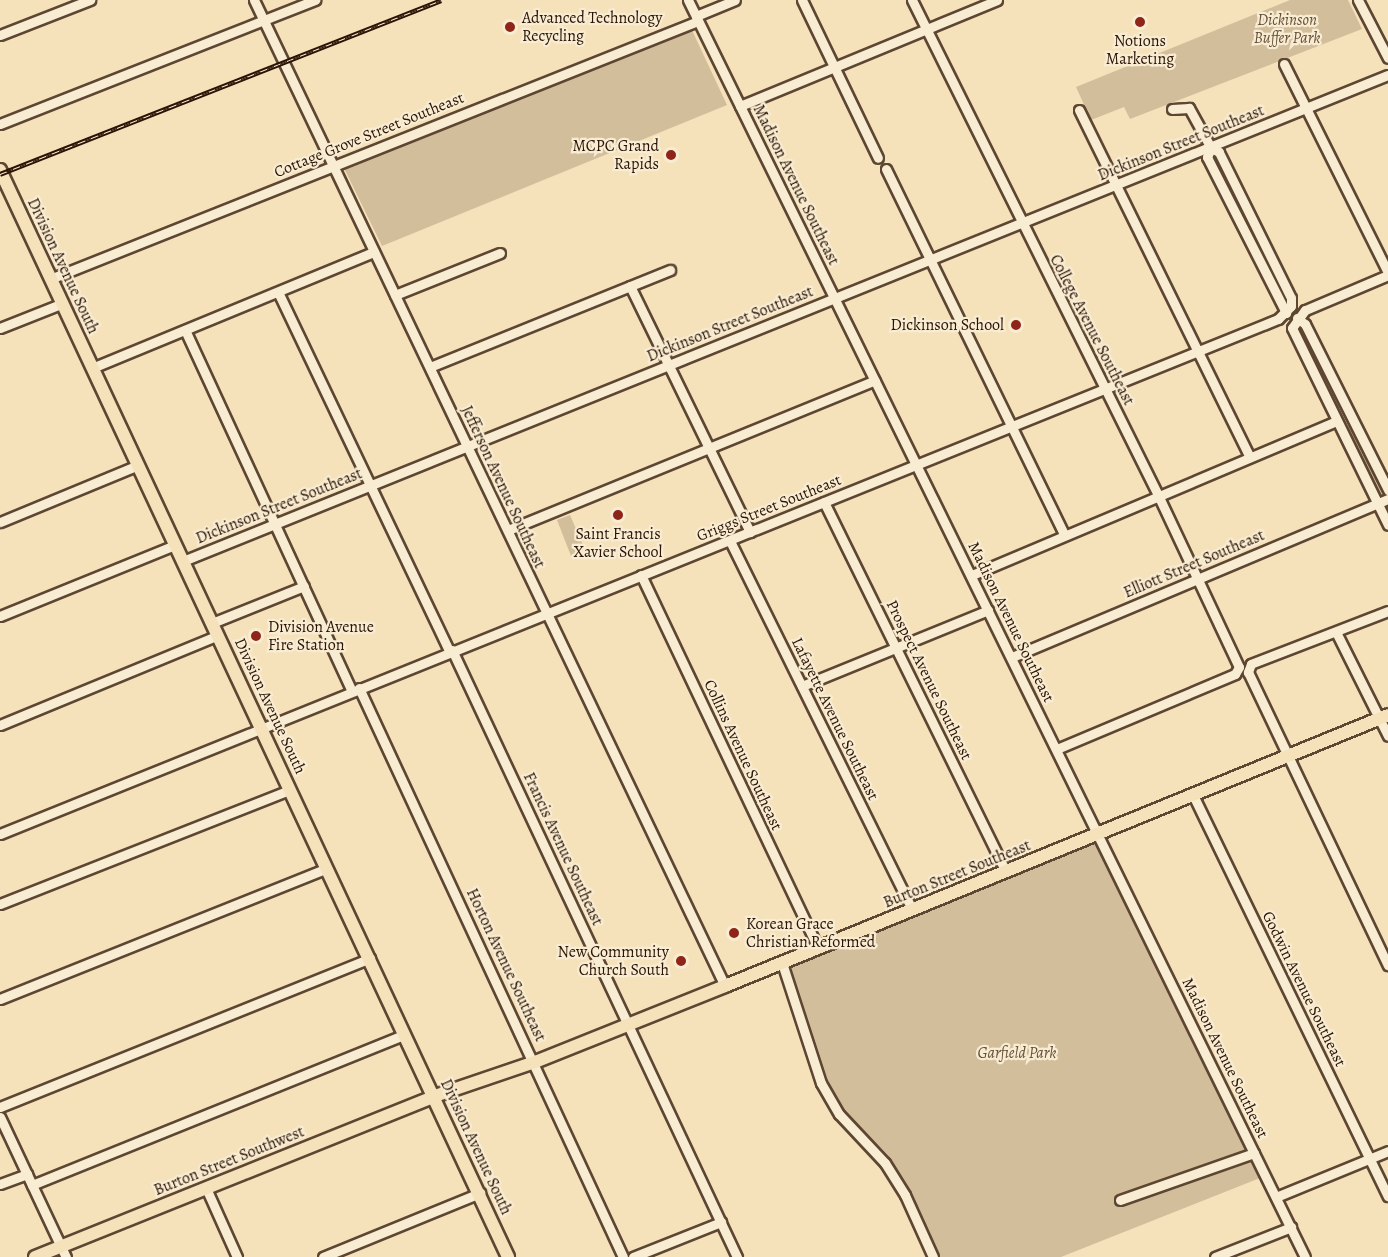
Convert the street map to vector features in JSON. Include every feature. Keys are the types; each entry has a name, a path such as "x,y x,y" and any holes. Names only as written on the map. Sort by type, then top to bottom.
{"main road":[{"name":"Division Avenue South","path":"0,170 435,1096 508,1257"},
{"name":"Burton Street Southeast","path":"435,1096 535,1062 725,986 1384,716"},
{"name":"Burton Street Southwest","path":"35,1257 64,1252 206,1188 435,1096"}],"street":[{"path":"0,36 90,0"},
{"name":"Jefferson Avenue Southeast","path":"254,0 725,986"},
{"path":"0,124 315,0"},
{"name":"Madison Avenue Southeast","path":"688,0 1305,1257"},
{"name":"Cottage Grove Street Southeast","path":"50,279 697,18 735,0"},
{"path":"802,0 878,158"},
{"name":"College Avenue Southeast","path":"912,0 1199,579 1237,667 1057,748"},
{"path":"740,106 997,0"},
{"path":"1358,0 1388,58"},
{"path":"1284,64 1388,274 1305,310 1297,318 1292,328 1388,525"},
{"name":"Dickinson Street Southeast","path":"183,561 1388,75"},
{"path":"1172,109 1190,108 1211,148"},
{"path":"1079,110 1250,457"},
{"name":"Griggs Street Southeast","path":"0,834 546,612 1011,428 1198,352 1286,313 1292,298 1219,152 1211,148"},
{"path":"886,169 1064,534"},
{"path":"92,368 374,252"},
{"path":"395,295 500,253"},
{"path":"430,367 670,270"},
{"path":"630,286 750,532"},
{"name":"Francis Avenue Southeast","path":"278,292 629,1024 737,1257"},
{"path":"0,328 63,303"},
{"path":"1297,318 1305,324 1388,490"},
{"name":"Horton Avenue Southeast","path":"185,330 274,524 535,1062 623,1257"},
{"path":"507,530 875,380"},
{"path":"972,575 1064,534 1337,421"},
{"path":"0,522 138,465"},
{"name":"Elliott Street Southeast","path":"1012,657 1388,498"},
{"name":"Prospect Avenue Southeast","path":"824,502 1006,872"},
{"name":"Lafayette Avenue Southeast","path":"730,541 912,910"},
{"path":"0,616 176,545"},
{"name":"Collins Avenue Southeast","path":"641,575 819,948"},
{"path":"212,623 304,586"},
{"path":"802,686 988,610"},
{"path":"1388,610 1251,664 1248,677 1388,965"},
{"path":"1336,632 1384,716 1388,736"},
{"path":"0,725 218,635"},
{"path":"0,904 290,790"},
{"name":"Godwin Avenue Southeast","path":"1193,795 1388,1197"},
{"path":"0,999 327,868"},
{"path":"0,1107 370,958"},
{"path":"782,963 821,1083 839,1114 885,1163 905,1195 933,1257"},
{"path":"32,1185 405,1034"},
{"path":"0,1117 64,1252"},
{"path":"1276,1197 1388,1151"},
{"path":"1120,1200 1254,1153"},
{"path":"0,1184 27,1174"},
{"path":"206,1188 237,1257"},
{"path":"323,1257 480,1193"},
{"path":"633,1257 721,1222"},
{"path":"1215,1257 1291,1227"}],"green space":[{"name":"Dickinson Buffer Park","path":"1290,0 1348,0 1362,29 1130,119 1124,107 1091,120 1076,87"},
{"path":"690,26 727,105 382,246 342,164"},
{"path":"1298,326 1302,328 1341,405 1339,408 1335,408"},
{"path":"1349,425 1384,492 1382,495 1378,495 1345,429"},
{"path":"570,515 585,550 571,556 557,520"},
{"name":"Garfield Park","path":"1097,840 1260,1178 1061,1257 938,1257 905,1181 887,1154 841,1107 826,1080 809,1027 783,966"}],"railway":[{"path":"0,174 441,0"}],"place":[{"name":"Notions Marketing","path":"1140,22"},
{"name":"Advanced Technology Recycling","path":"510,27"},
{"name":"MCPC Grand Rapids","path":"671,155"},
{"name":"Dickinson School","path":"1016,325"},
{"name":"Saint Francis Xavier School","path":"618,515"},
{"name":"Division Avenue Fire Station","path":"256,636"},
{"name":"Korean Grace Christian Reformed","path":"734,933"},
{"name":"New Community Church South","path":"681,961"}]}
